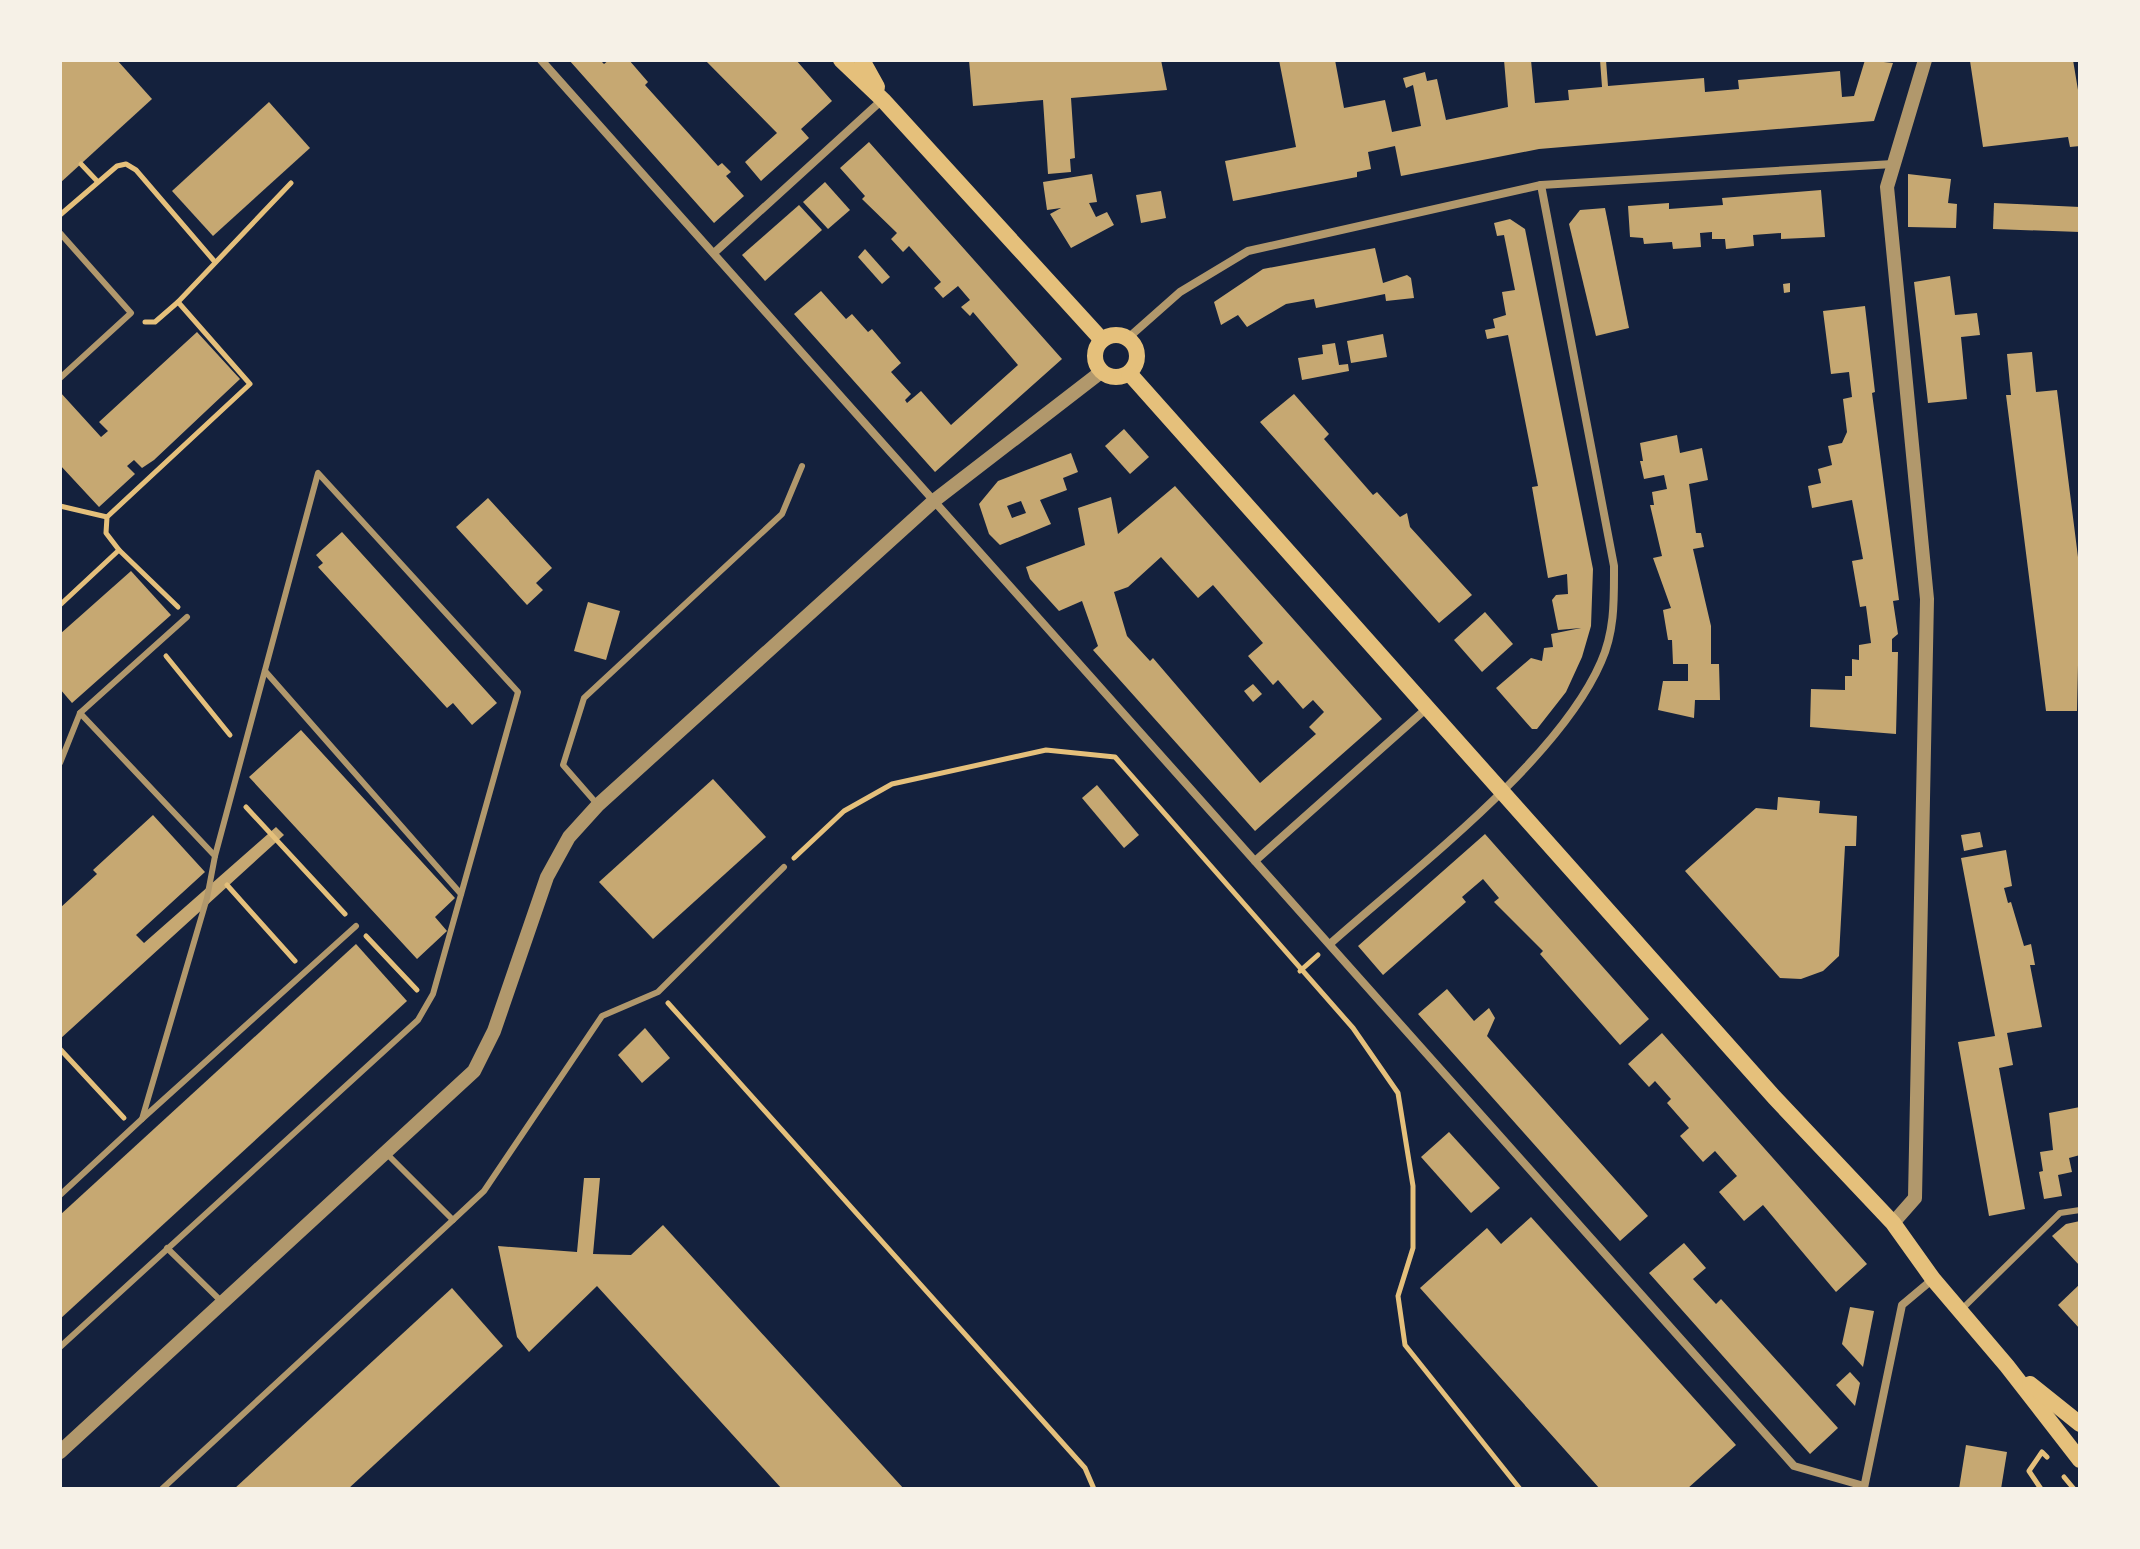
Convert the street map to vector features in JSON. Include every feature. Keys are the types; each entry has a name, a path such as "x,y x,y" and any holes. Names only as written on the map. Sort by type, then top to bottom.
{"main road":[{"path":"841,60 883,100 1102,340"},
{"path":"862,60 883,100"},
{"path":"1114,334 1128,338 1137,357 1129,373 1115,377 1101,372 1094,352 1102,340 1114,334"},
{"path":"1129,373 1774,1097 1893,1223 1933,1279 2007,1366 2080,1460"},
{"path":"2007,1366 2080,1424"}],"street":[{"path":"541,60 1794,1466 1807,1473 1864,1488 1902,1305 1933,1279"},
{"path":"1893,1223 1915,1198 1927,599 1892,264 1887,187 1925,60"},
{"path":"714,253 883,100"},
{"path":"1128,338 1180,292 1248,251 1541,185 1893,164"},
{"path":"1331,943 1501,791 1583,697 1602,660 1614,618 1614,566 1541,185"},
{"path":"60,1452 474,1071 494,1031 547,877 569,837 598,805 935,500 1101,372"},
{"path":"1255,861 1427,708"}],"lane":[{"path":"60,233 131,313 60,378"},
{"path":"598,805 563,765 584,698 782,514 802,466"},
{"path":"60,1347 418,1020 428,1002 461,894 518,692 318,473 142,1119"},
{"path":"60,763 80,713 187,617"},
{"path":"265,671 461,894"},
{"path":"80,713 215,856"},
{"path":"162,1489 484,1191 602,1016 658,992 784,867"},
{"path":"60,1195 356,926"},
{"path":"386,1153 453,1220"},
{"path":"1959,1311 2060,1213 2080,1210"},
{"path":"167,1248 222,1303"}],"path":[{"path":"81,164 98,182"},
{"path":"60,215 117,166 126,164 136,170 215,262"},
{"path":"131,313 144,322 155,322 178,302 291,183"},
{"path":"178,302 250,384 107,517 106,533 119,550 187,617"},
{"path":"60,506 107,517"},
{"path":"60,605 119,550"},
{"path":"156,644 243,751"},
{"path":"784,867 844,811 892,784 1046,750 1115,757 1353,1028 1398,1093 1413,1186 1413,1248 1398,1296 1405,1345 1520,1489"},
{"path":"232,793 428,1002"},
{"path":"212,870 305,972"},
{"path":"658,992 1085,1468 1094,1489"},
{"path":"60,1049 133,1128"},
{"path":"2041,1489 2029,1471 2042,1452"}],"building":[{"path":"60,60 117,60 152,99 60,183"},
{"path":"569,60 600,60 604,64 609,60 629,60 648,82 645,85 718,166 722,163 731,172 726,176 744,196 714,223"},
{"path":"705,60 796,60 832,101 801,129 809,138 761,181 745,162 777,133"},
{"path":"969,60 1161,60 1167,90 1071,98 1075,158 1070,159 1071,172 1048,174 1043,100 973,106"},
{"path":"1279,60 1335,60 1344,108 1385,100 1392,132 1421,126 1413,85 1406,88 1403,78 1425,72 1427,81 1437,79 1446,120 1508,107 1504,60 1531,60 1535,103 1569,100 1568,90 1602,87 1600,60 1606,60 1608,86 1704,78 1705,92 1739,89 1738,80 1840,71 1842,97 1854,96 1865,60 1893,63 1874,121 1539,149 1401,176 1395,146 1368,152 1371,169 1357,172 1357,177 1233,201 1225,161 1296,147"},
{"path":"2073,60 2080,102 2080,146 2070,147 2068,137 1983,147 1970,61"},
{"path":"269,102 310,148 213,236 172,191"},
{"path":"869,142 1062,359 935,472 794,314 821,291 846,319 852,314 868,332 872,329 901,363 891,372 911,394 905,400 907,403 921,391 951,425 1018,365 973,312 970,316 961,307 970,300 958,286 943,298 934,288 941,282 909,246 903,252 891,239 897,233 862,199 865,196 840,168"},
{"path":"1092,174 1097,202 1089,203 1096,217 1107,212 1114,225 1071,248 1050,214 1061,208 1047,210 1043,182"},
{"path":"1908,174 1951,179 1948,203 1957,204 1956,228 1908,227"},
{"path":"825,182 850,210 828,229 803,202"},
{"path":"1821,190 1825,237 1781,239 1781,233 1753,235 1754,246 1726,249 1725,239 1712,239 1712,232 1700,233 1701,247 1673,249 1672,242 1644,244 1643,238 1630,237 1628,206 1669,203 1669,209 1723,205 1722,198"},
{"path":"1161,191 1166,218 1141,223 1136,195"},
{"path":"1994,203 2080,207 2080,232 1993,229"},
{"path":"799,205 822,230 765,281 742,255"},
{"path":"1605,208 1629,328 1596,336 1569,224 1580,210"},
{"path":"1510,219 1525,229 1593,569 1591,626 1582,657 1566,692 1537,729 1532,729 1496,688 1531,658 1542,661 1544,648 1553,647 1551,634 1581,628 1558,630 1552,600 1556,595 1568,594 1567,574 1548,578 1532,487 1538,486 1508,335 1487,339 1485,330 1495,328 1493,319 1506,315 1502,292 1515,290 1504,235 1497,236 1494,223"},
{"path":"1375,248 1383,283 1407,275 1411,278 1414,298 1386,301 1385,294 1316,308 1314,299 1286,304 1247,327 1238,315 1221,325 1214,302 1263,269"},
{"path":"865,249 890,277 882,284 858,257"},
{"path":"1950,276 1955,315 1977,313 1980,335 1961,337 1967,399 1928,403 1914,282"},
{"path":"1790,283 1790,292 1784,293 1783,284"},
{"path":"1865,306 1875,392 1872,393 1899,600 1893,601 1898,634 1892,639 1892,652 1898,652 1896,734 1810,727 1811,689 1845,690 1845,676 1852,676 1852,659 1859,660 1859,645 1871,643 1866,606 1860,607 1852,561 1863,559 1852,500 1812,508 1808,486 1821,483 1818,469 1832,465 1828,446 1842,443 1847,432 1843,399 1852,397 1849,372 1831,374 1823,311"},
{"path":"197,332 240,379 154,460 142,468 134,460 127,466 135,474 99,507 60,465 60,392 101,437 108,431 99,422"},
{"path":"1383,334 1387,357 1351,363 1347,341"},
{"path":"1335,343 1339,365 1348,364 1349,371 1302,380 1298,358 1323,354 1322,345"},
{"path":"2032,352 2036,392 2057,390 2080,573 2077,711 2046,711 2006,395 2011,395 2007,354"},
{"path":"1294,394 1329,434 1324,439 1373,495 1377,492 1400,517 1407,513 1410,527 1472,595 1439,623 1260,422"},
{"path":"1124,429 1149,457 1130,474 1105,446"},
{"path":"1677,435 1680,453 1702,448 1708,480 1689,484 1696,533 1701,533 1704,547 1693,549 1711,626 1711,664 1719,664 1720,700 1695,700 1694,718 1658,710 1663,681 1688,681 1688,664 1673,664 1672,640 1668,640 1663,610 1671,608 1653,558 1662,556 1650,505 1654,505 1652,492 1667,489 1664,475 1644,479 1640,461 1643,461 1640,443"},
{"path":"1071,453 1078,472 1063,478 1067,490 1040,500 1051,524 1000,545 989,534 979,504 998,481","holes":["1021,501 1026,513 1012,518 1007,506"]},
{"path":"1175,486 1382,719 1255,831 1093,650 1098,646 1082,601 1059,611 1030,579 1026,567 1085,545 1078,508 1111,497 1118,534","holes":["1161,557 1198,598 1213,585 1263,643 1248,656 1273,685 1278,680 1303,709 1313,700 1324,712 1309,727 1316,734 1260,783 1153,658 1150,661 1127,636 1114,592 1128,587"]},
{"path":"488,498 552,568 536,583 543,590 527,605 456,527"},
{"path":"342,532 497,703 472,725 453,703 447,708 318,567 323,563 316,555"},
{"path":"131,571 171,615 72,703 60,689 60,634"},
{"path":"588,602 620,611 606,660 574,651"},
{"path":"1485,612 1513,644 1482,672 1454,640"},
{"path":"1253,684 1262,694 1253,702 1244,691"},
{"path":"301,730 455,898 435,917 447,931 417,959 249,777"},
{"path":"713,779 766,837 653,939 599,882"},
{"path":"1097,785 1139,835 1124,848 1082,798"},
{"path":"1778,797 1820,801 1819,813 1857,816 1856,846 1845,846 1839,956 1823,971 1801,979 1780,978 1685,871 1756,808 1777,810"},
{"path":"153,815 205,872 136,935 144,943 276,827 284,835 60,1039 60,908 97,874 93,870"},
{"path":"1980,832 1983,847 1964,851 1961,835"},
{"path":"1485,834 1649,1019 1620,1045 1540,954 1543,951 1494,902 1499,898 1483,879 1462,897 1466,902 1383,975 1358,946"},
{"path":"2006,850 2012,886 2004,888 2024,946 2031,944 2035,965 2030,965 2042,1027 2007,1033 2013,1065 1999,1068 2025,1209 1989,1216 1958,1042 1995,1036 1961,858"},
{"path":"356,944 407,1001 60,1319 60,1215"},
{"path":"1447,989 1474,1021 1489,1008 1495,1018 1487,1036 1648,1216 1620,1241 1418,1014"},
{"path":"645,1028 670,1058 642,1083 618,1055"},
{"path":"1662,1033 1867,1264 1836,1292 1763,1205 1744,1221 1719,1192 1737,1176 1715,1151 1703,1162 1680,1136 1689,1128 1667,1103 1671,1099 1655,1081 1649,1087 1628,1064"},
{"path":"2080,1107 2080,1155 2069,1158 2072,1172 2058,1175 2062,1196 2044,1199 2039,1172 2043,1171 2040,1152 2053,1150 2049,1113"},
{"path":"1449,1132 1500,1188 1471,1213 1421,1157"},
{"path":"584,1178 600,1178 593,1254 631,1255 663,1225 904,1489 782,1489 597,1286 529,1352 517,1337 498,1246 577,1252"},
{"path":"1531,1217 1736,1445 1687,1489 1600,1489 1420,1288 1487,1228 1501,1244"},
{"path":"2080,1221 2080,1266 2052,1236 2066,1224"},
{"path":"1684,1243 1706,1268 1693,1279 1716,1304 1721,1299 1838,1428 1810,1454 1649,1273"},
{"path":"2080,1284 2080,1329 2058,1305"},
{"path":"452,1288 503,1346 348,1489 234,1489"},
{"path":"1850,1307 1874,1311 1863,1367 1842,1344"},
{"path":"1850,1372 1860,1383 1855,1406 1836,1385"},
{"path":"1966,1445 2007,1452 2001,1489 1959,1489"}]}
